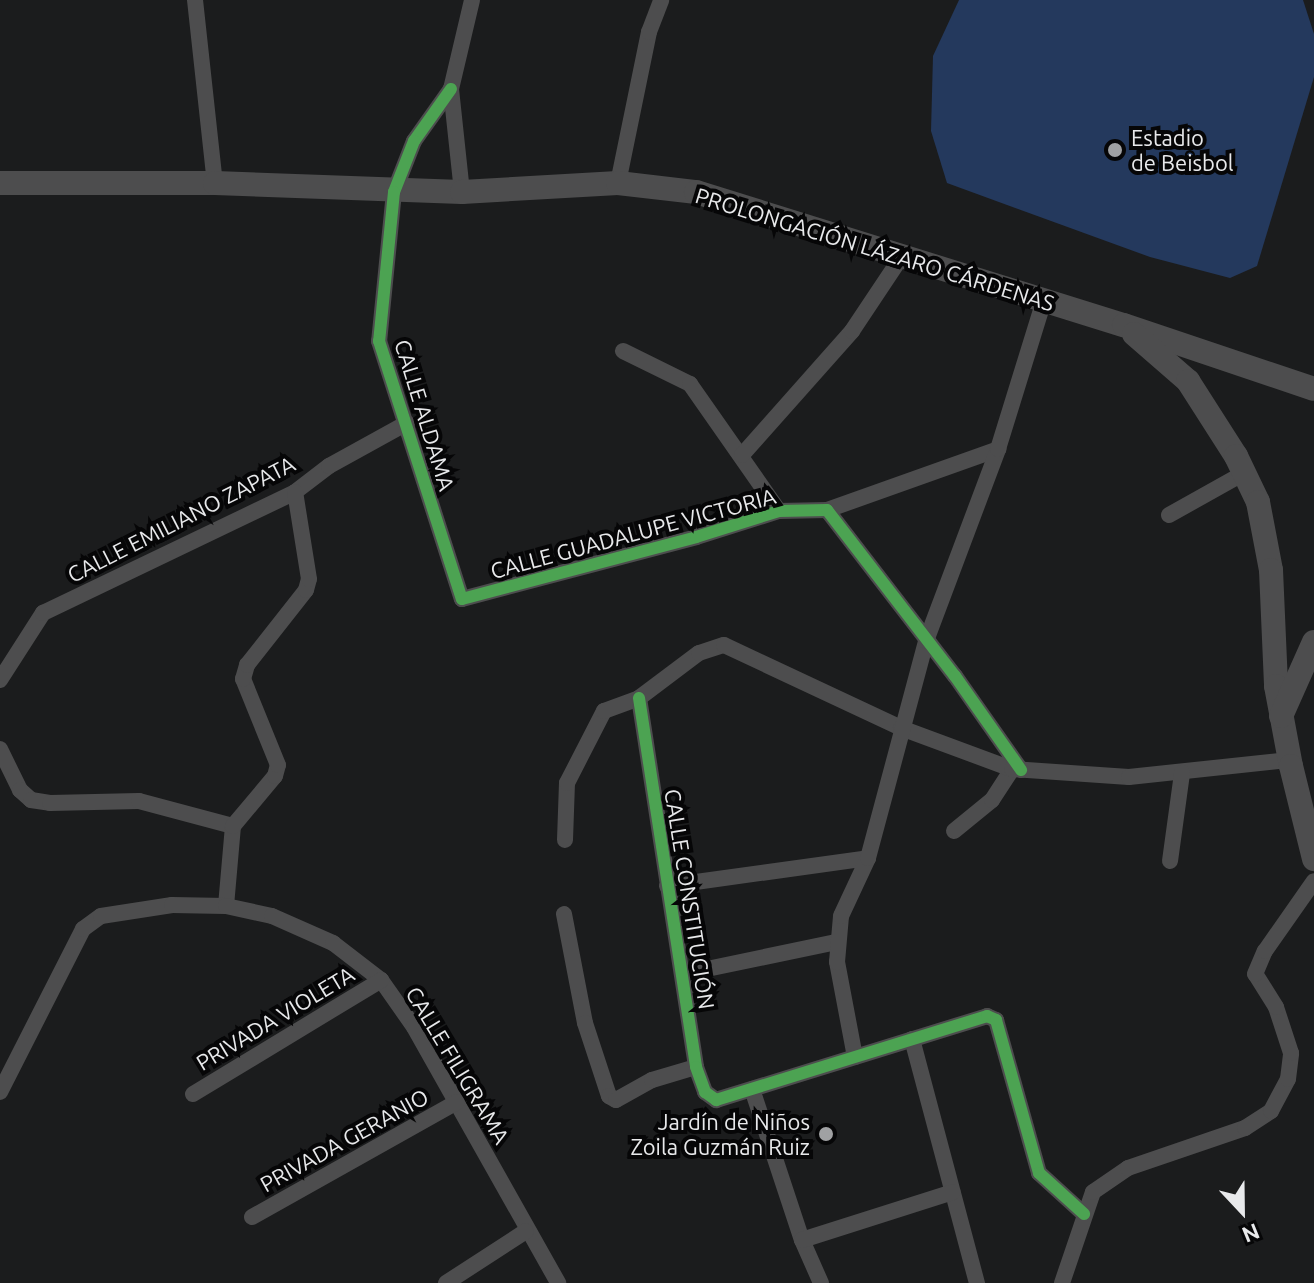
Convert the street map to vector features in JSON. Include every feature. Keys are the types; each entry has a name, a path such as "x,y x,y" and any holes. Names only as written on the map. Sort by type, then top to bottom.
{"main road":[{"name":"PROLONGACIÓN LÁZARO CÁRDENAS","path":"0,183 215,183 394,192 462,192 618,183 696,192 1124,325 1314,389"},
{"path":"1124,325 1188,381 1244,473 1258,502 1271,570 1276,686 1289,760 1314,859"},
{"path":"1281,716 1314,642"}],"street":[{"path":"195,0 215,183"},
{"path":"462,192 451,89 472,0"},
{"path":"618,183 649,32 661,0"},
{"name":"CALLE ALDAMA","path":"451,89 414,141 394,192 379,341 462,599"},
{"path":"742,455 852,331 902,256"},
{"path":"855,1057 836,942 841,916 868,858 926,641 998,449 1044,300"},
{"name":"CALLE GUADALUPE VICTORIA","path":"623,351 690,384 779,511"},
{"name":"CALLE EMILIANO ZAPATA","path":"2,673 43,613 295,492 329,466 407,423"},
{"path":"998,449 827,510 926,641 1016,770"},
{"path":"1169,515 1244,473"},
{"path":"226,906 233,826 275,776 278,765 245,689 247,665 306,590 309,579 295,492"},
{"name":"CALLE GUADALUPE VICTORIA","path":"462,599 696,537 779,511 827,510"},
{"path":"565,840 567,783 601,715 610,706 639,698 699,653 724,645 901,728 1016,770 1129,777 1289,760"},
{"name":"CALLE CONSTITUCIÓN","path":"639,698 696,1067 705,1092 716,1100 752,1089"},
{"path":"0,749 20,790 31,800 50,803 139,801 233,826"},
{"path":"954,831 992,800 1016,770"},
{"path":"1170,861 1182,773"},
{"path":"667,886 868,858"},
{"path":"1062,1283 1093,1192 1128,1168 1245,1128 1271,1111 1288,1079 1291,1053 1276,1007 1255,974 1265,951 1314,881"},
{"name":"CALLE FILIGRAMA","path":"0,1092 83,929 101,916 172,905 226,906 272,916 333,943 381,980 414,1027 558,1283"},
{"path":"564,914 585,1023 609,1096 616,1100 652,1080 696,1067"},
{"path":"683,974 836,942"},
{"name":"PRIVADA VIOLETA","path":"193,1094 381,980"},
{"path":"821,1283 802,1240 752,1089 987,1016 996,1020 1039,1173 1084,1214"},
{"path":"912,1039 977,1283"},
{"name":"PRIVADA GERANIO","path":"252,1217 457,1102"},
{"path":"802,1240 953,1192"},
{"path":"446,1283 526,1231"}],"shaded area":[{"name":"Estadio de Beisbol","path":"959,0 1303,0 1314,34 1314,77 1257,266 1230,278 1150,257 947,183 931,131 933,56"}],"cycle path":[{"path":"451,89 414,141 394,192 379,341 462,599 696,537 779,511 827,510 955,676 1021,770"},
{"path":"639,698 696,1067 705,1092 716,1100 987,1016 996,1020 1039,1173 1084,1214"}],"place":[{"name":"Estadio de Beisbol","path":"1115,150"},
{"name":"Jardín de Niños Zoila Guzmán Ruiz","path":"826,1134"}]}
